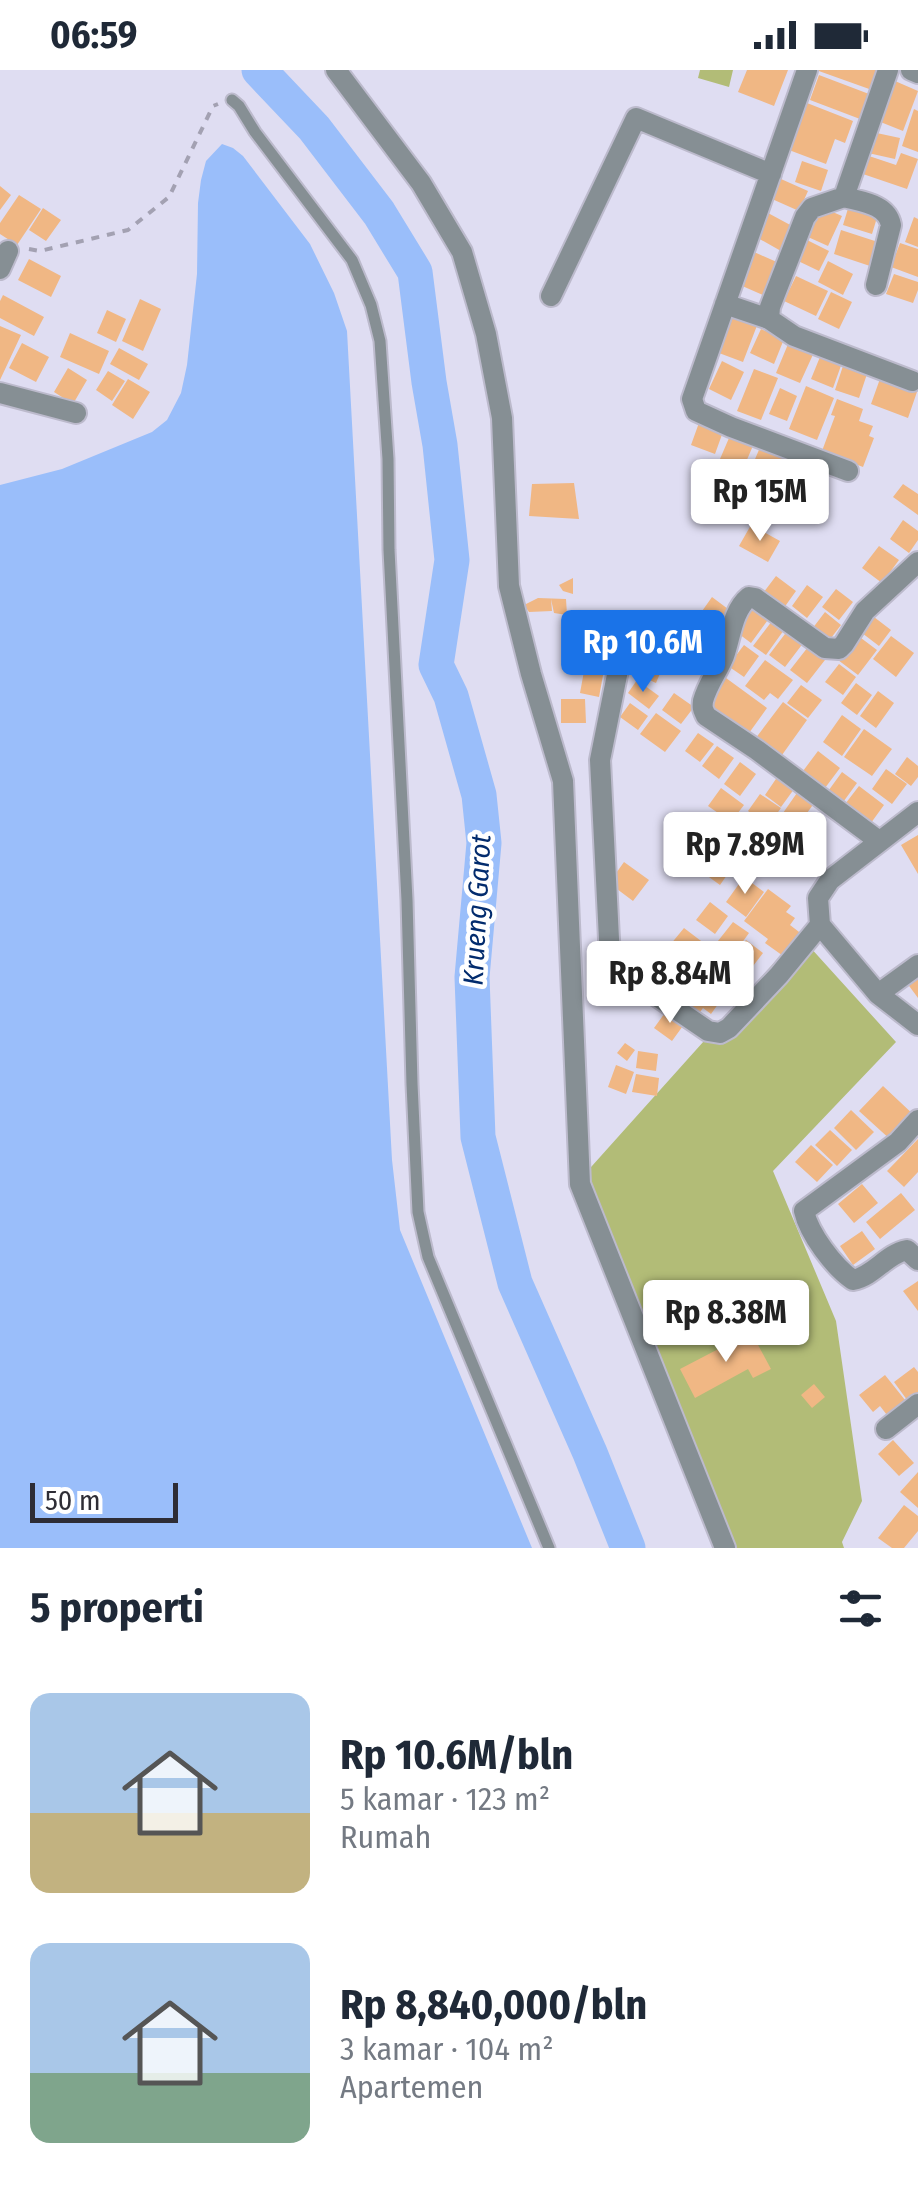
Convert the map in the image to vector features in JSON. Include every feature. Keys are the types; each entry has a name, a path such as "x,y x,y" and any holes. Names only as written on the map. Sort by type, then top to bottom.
{"street":[{"path":"336,70 421,183 462,252 486,334 502,418 509,586 563,781 580,1184 725,1548"},
{"path":"807,70 692,398 696,411 848,471"},
{"path":"844,196 888,70"},
{"path":"911,70 918,74"},
{"path":"551,296 636,118 771,174"},
{"path":"769,319 770,307 805,217 812,208 844,196 882,208 889,216 891,225 876,285"},
{"path":"725,304 769,319 794,336 912,381"},
{"path":"0,393 76,412"},
{"path":"878,840 706,716 704,699 725,654 743,600 755,598 825,648 839,649 865,610 918,562"},
{"path":"627,626 600,760 610,959 614,967 708,1031 720,1033 779,975 820,925"},
{"path":"918,812 830,880 818,898 820,925 878,994 918,1025"},
{"path":"878,994 918,965"},
{"path":"918,1120 898,1142 804,1212 811,1232 853,1280 862,1278 898,1252 907,1250 918,1260"},
{"path":"886,1428 918,1404"}],"lane":[{"path":"232,100 352,260 380,341 418,1212 428,1257 549,1548"}],"path":[{"path":"4,260 22,248 40,250 128,230 169,197 213,106 232,100"}],"green space":[{"path":"700,70 733,70 729,87 698,78"},
{"path":"799,935 896,1042 773,1171 836,1321 862,1501 842,1542 844,1548 736,1548 583,1176"}],"water":[{"path":"222,144 243,156 310,244 347,331 392,1160 400,1230 532,1548 0,1548 0,485 62,469 152,432 167,420 181,393 187,365 197,274 201,180 206,161"}],"building":[{"path":"747,70 788,70 774,106 738,92"},
{"path":"816,70 879,70 872,90"},
{"path":"819,75 869,94 860,119 810,100"},
{"path":"895,81 918,91 903,131 878,121"},
{"path":"807,103 853,121 845,143 835,139 826,164 789,150"},
{"path":"914,109 918,111 918,152 902,146"},
{"path":"872,132 900,138 895,159 868,153"},
{"path":"901,153 918,159 907,189 860,173 866,155 896,165"},
{"path":"802,161 828,170 821,191 795,182"},
{"path":"781,179 808,191 799,211 772,199"},
{"path":"0,186 11,195 0,210"},
{"path":"19,195 41,209 17,245 0,234 0,223"},
{"path":"850,202 879,211 872,234 843,225"},
{"path":"821,207 842,216 828,246 808,237"},
{"path":"43,208 61,220 46,241 29,230"},
{"path":"768,213 794,227 781,251 756,237"},
{"path":"914,217 918,219 918,247 905,242"},
{"path":"841,230 881,243 873,267 834,254"},
{"path":"805,239 829,251 819,271 796,260"},
{"path":"900,243 918,249 918,277 891,267"},
{"path":"754,252 779,263 765,296 740,285"},
{"path":"29,259 61,276 51,297 18,280"},
{"path":"828,261 853,274 843,295 818,282"},
{"path":"894,274 918,282 913,303 886,294"},
{"path":"796,276 828,291 816,316 784,301"},
{"path":"831,292 852,302 839,329 818,319"},
{"path":"3,295 44,317 34,336 0,318"},
{"path":"140,299 161,309 143,351 122,341"},
{"path":"107,310 126,319 116,342 97,333"},
{"path":"734,314 758,323 743,362 719,353"},
{"path":"0,326 21,335 0,380"},
{"path":"761,329 784,339 774,364 750,353"},
{"path":"70,333 109,351 99,374 60,357"},
{"path":"791,337 816,348 800,383 776,373"},
{"path":"22,343 49,357 36,382 9,368"},
{"path":"119,348 148,364 139,380 110,364"},
{"path":"822,352 843,360 833,388 811,379"},
{"path":"845,360 869,368 859,398 835,390"},
{"path":"722,361 744,372 731,400 709,389"},
{"path":"68,368 87,380 73,404 54,392"},
{"path":"754,369 778,378 761,420 737,411"},
{"path":"108,371 125,381 112,401 96,390"},
{"path":"881,376 918,389 908,418 871,404"},
{"path":"128,379 150,392 133,419 112,405"},
{"path":"806,386 834,398 817,440 789,429"},
{"path":"780,388 797,396 787,421 769,414"},
{"path":"837,399 863,409 859,421 873,426 869,436 874,438 863,467 822,451"},
{"path":"700,420 724,429 715,454 691,445"},
{"path":"732,431 755,441 740,476 717,466"},
{"path":"761,445 800,462 786,495 747,478"},
{"path":"574,483 579,519 529,516 532,484"},
{"path":"903,484 918,494 918,515 893,497"},
{"path":"903,520 918,531 918,540 909,553 890,539"},
{"path":"751,525 780,541 768,562 739,546"},
{"path":"879,546 899,560 882,583 862,568"},
{"path":"776,576 796,591 781,612 760,597"},
{"path":"573,578 573,594 563,591 559,585"},
{"path":"807,585 823,597 807,618 792,606"},
{"path":"836,589 853,602 839,620 822,607"},
{"path":"712,597 728,609 716,626 700,614"},
{"path":"538,598 566,599 567,615 554,613 551,599 552,611 529,612 524,605"},
{"path":"754,605 770,617 751,643 735,631"},
{"path":"575,610 584,611 584,624 573,620"},
{"path":"651,612 682,625 676,638 645,624"},
{"path":"825,612 841,625 825,646 809,633"},
{"path":"874,617 891,630 879,646 862,633"},
{"path":"699,621 716,633 703,651 686,638"},
{"path":"772,621 784,630 766,655 753,646"},
{"path":"788,630 804,642 785,667 769,655"},
{"path":"641,635 670,648 663,662 635,649"},
{"path":"857,635 877,650 858,675 838,660"},
{"path":"891,636 914,653 896,677 873,659"},
{"path":"589,644 608,648 599,697 580,693"},
{"path":"744,645 759,656 744,677 728,666"},
{"path":"808,647 825,660 807,683 790,670"},
{"path":"635,651 664,664 656,683 627,670"},
{"path":"765,660 793,680 778,699 770,693 764,700 745,686"},
{"path":"839,664 856,677 843,695 825,682"},
{"path":"726,678 767,708 744,740 707,706"},
{"path":"637,680 659,696 649,709 628,693"},
{"path":"856,683 872,695 857,715 841,703"},
{"path":"801,685 822,700 808,718 787,703"},
{"path":"878,691 894,703 876,728 860,716"},
{"path":"674,693 694,707 681,724 662,710"},
{"path":"561,699 585,699 586,723 561,723"},
{"path":"783,702 807,720 777,762 752,743"},
{"path":"630,703 648,716 638,730 620,717"},
{"path":"656,713 681,731 665,752 640,734"},
{"path":"842,715 861,729 842,756 823,742"},
{"path":"864,729 892,749 872,776 844,757"},
{"path":"698,733 714,744 700,762 685,751"},
{"path":"717,746 734,758 719,779 702,766"},
{"path":"818,751 840,768 822,792 800,775"},
{"path":"907,757 918,766 918,777 911,786 895,774"},
{"path":"740,762 756,774 740,796 724,784"},
{"path":"886,769 907,784 892,804 872,789"},
{"path":"842,772 857,783 841,805 826,794"},
{"path":"780,773 797,785 781,807 765,795"},
{"path":"859,786 884,805 868,827 842,808"},
{"path":"721,788 744,805 731,822 708,806"},
{"path":"799,790 815,802 799,824 783,813"},
{"path":"760,794 781,808 768,826 789,842 775,861 745,838 759,819 748,811"},
{"path":"918,835 918,874 901,845"},
{"path":"710,847 734,865 720,885 695,867"},
{"path":"624,862 649,880 633,901 609,883"},
{"path":"744,877 764,892 746,917 726,902"},
{"path":"768,889 791,906 786,912 795,918 790,925 803,935 786,958 744,921"},
{"path":"710,902 728,916 715,934 696,920"},
{"path":"733,922 749,933 731,958 714,946"},
{"path":"684,928 705,944 691,961 670,945"},
{"path":"746,940 763,953 750,970 733,958"},
{"path":"715,950 747,971 734,990 702,969"},
{"path":"668,956 689,972 693,967 726,993 711,1014 703,1008 698,1015 670,998 675,992 654,976"},
{"path":"918,969 918,998 904,979"},
{"path":"667,1010 685,1023 672,1041 654,1028"},
{"path":"625,1043 635,1050 627,1061 617,1053"},
{"path":"638,1051 658,1054 656,1071 636,1068"},
{"path":"616,1065 634,1072 626,1094 608,1087"},
{"path":"636,1074 659,1078 657,1096 632,1092"},
{"path":"883,1086 916,1117 892,1141 859,1111"},
{"path":"851,1110 874,1132 856,1150 834,1128"},
{"path":"830,1130 852,1150 837,1166 815,1145"},
{"path":"918,1139 918,1172 904,1187 887,1171"},
{"path":"811,1145 833,1165 817,1182 795,1162"},
{"path":"862,1184 878,1203 854,1223 838,1204"},
{"path":"901,1193 915,1210 880,1239 866,1222"},
{"path":"862,1231 875,1249 853,1265 840,1246"},
{"path":"918,1281 918,1311 903,1291"},
{"path":"751,1332 771,1369 753,1378 748,1369 695,1398 680,1369"},
{"path":"914,1367 918,1372 918,1398 910,1404 894,1382"},
{"path":"885,1375 909,1405 890,1419 880,1406 873,1412 859,1395"},
{"path":"814,1384 825,1397 812,1408 801,1395"},
{"path":"893,1440 914,1463 899,1476 878,1454"},
{"path":"918,1472 918,1508 900,1492"},
{"path":"904,1505 918,1516 918,1531 904,1548 892,1548 878,1538"}],"waterway":[{"name":"Krueng Garot","path":"259,70 314,128 379,213 415,272 452,560 436,665 451,696 479,795 484,843 472,977 478,1137 515,1283 628,1548"}]}
